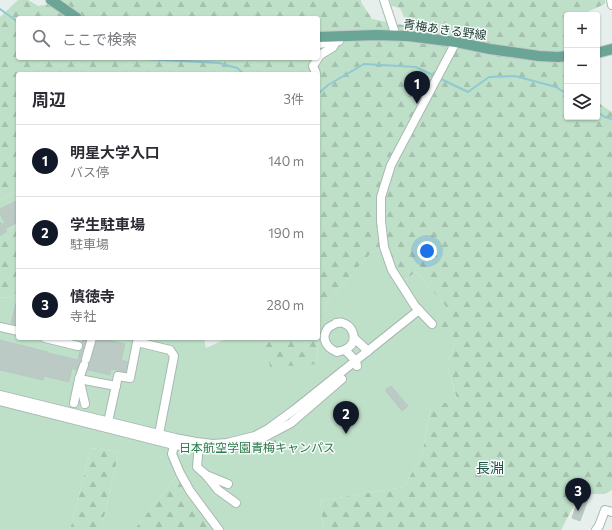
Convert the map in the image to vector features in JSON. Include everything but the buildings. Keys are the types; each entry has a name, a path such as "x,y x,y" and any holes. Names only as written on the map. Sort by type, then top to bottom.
{"main road":[{"path":"51,0 74,16"},
{"name":"青梅あきる野線","path":"320,37 408,36 456,42 490,49 539,56 564,56"},
{"path":"600,52 612,49"}],"street":[{"path":"384,0 396,36"},
{"path":"611,0 612,5"},
{"path":"320,44 352,40 356,36"},
{"path":"320,54 334,47 336,42"},
{"path":"432,324 419,310 392,270 384,247 381,221 382,197 391,165 456,42"},
{"path":"316,60 313,66 316,72"},
{"path":"0,401 175,441 198,445 227,443 255,436 268,429 419,310"},
{"path":"336,323 343,323 353,331 354,338 351,346 345,350 337,352 330,349 325,342 325,334 328,328 336,323"},
{"path":"0,327 16,331"},
{"path":"354,338 368,351"},
{"path":"54,340 84,347"},
{"path":"74,403 79,379 85,362 84,347 90,340"},
{"path":"108,422 118,376 130,378 137,340 170,350 174,356 159,434"},
{"path":"345,350 356,361"},
{"path":"79,379 116,386"},
{"path":"79,379 85,404"},
{"path":"0,395 159,434 175,441"},
{"path":"175,441 172,454 180,473 190,491 219,530"},
{"path":"198,445 197,467 206,475 218,490 236,503"},
{"path":"206,475 228,484"},
{"path":"596,530 605,510 612,512"}],"path":[{"path":"272,440 291,449"}],"green space":[{"path":"18,0 28,0 38,6 62,2 61,0 361,0 372,19 408,26 400,8 391,6 390,0 605,0 605,4 587,12 564,12 564,120 600,120 600,104 612,112 612,490 605,494 580,494 561,530 324,530 320,501 404,487 422,455 431,407 457,399 447,364 455,344 441,326 449,310 416,272 403,281 388,248 372,252 329,299 320,319 320,72 16,72 16,192 0,200 0,17"},
{"path":"16,192 16,225 0,236 0,200"},
{"path":"16,225 16,293 10,298 0,297 0,236"},
{"name":"日本航空学園青梅キャンパス","path":"388,248 405,280 416,272 449,310 455,344 447,364 457,400 431,407 422,455 404,487 320,501 324,530 211,530 196,503 176,477 134,530 101,530 119,452 91,448 70,530 0,530 0,297 10,298 16,293 16,340 204,340 206,348 224,340 271,340 266,345 318,364 317,340 320,340 320,319 329,299 372,252"},
{"path":"271,340 317,340 318,364 270,367 266,345"},
{"path":"91,448 119,452 101,530 70,530"},
{"path":"176,477 196,503 211,530 134,530"}],"waterway":[{"path":"0,9 16,21"},
{"path":"164,60 219,63 237,68 242,72"},
{"path":"320,92 328,85 364,64 416,67 435,76"},
{"path":"439,78 468,92 489,77 515,76 556,87 564,92"},
{"path":"600,114 612,119"}],"place":[{"name":"明星大学入口","path":"417,104"},
{"name":"学生駐車場","path":"346,434"},
{"name":"慎徳寺","path":"578,511"}],"district":[{"name":"長淵","path":"490,467"}]}
